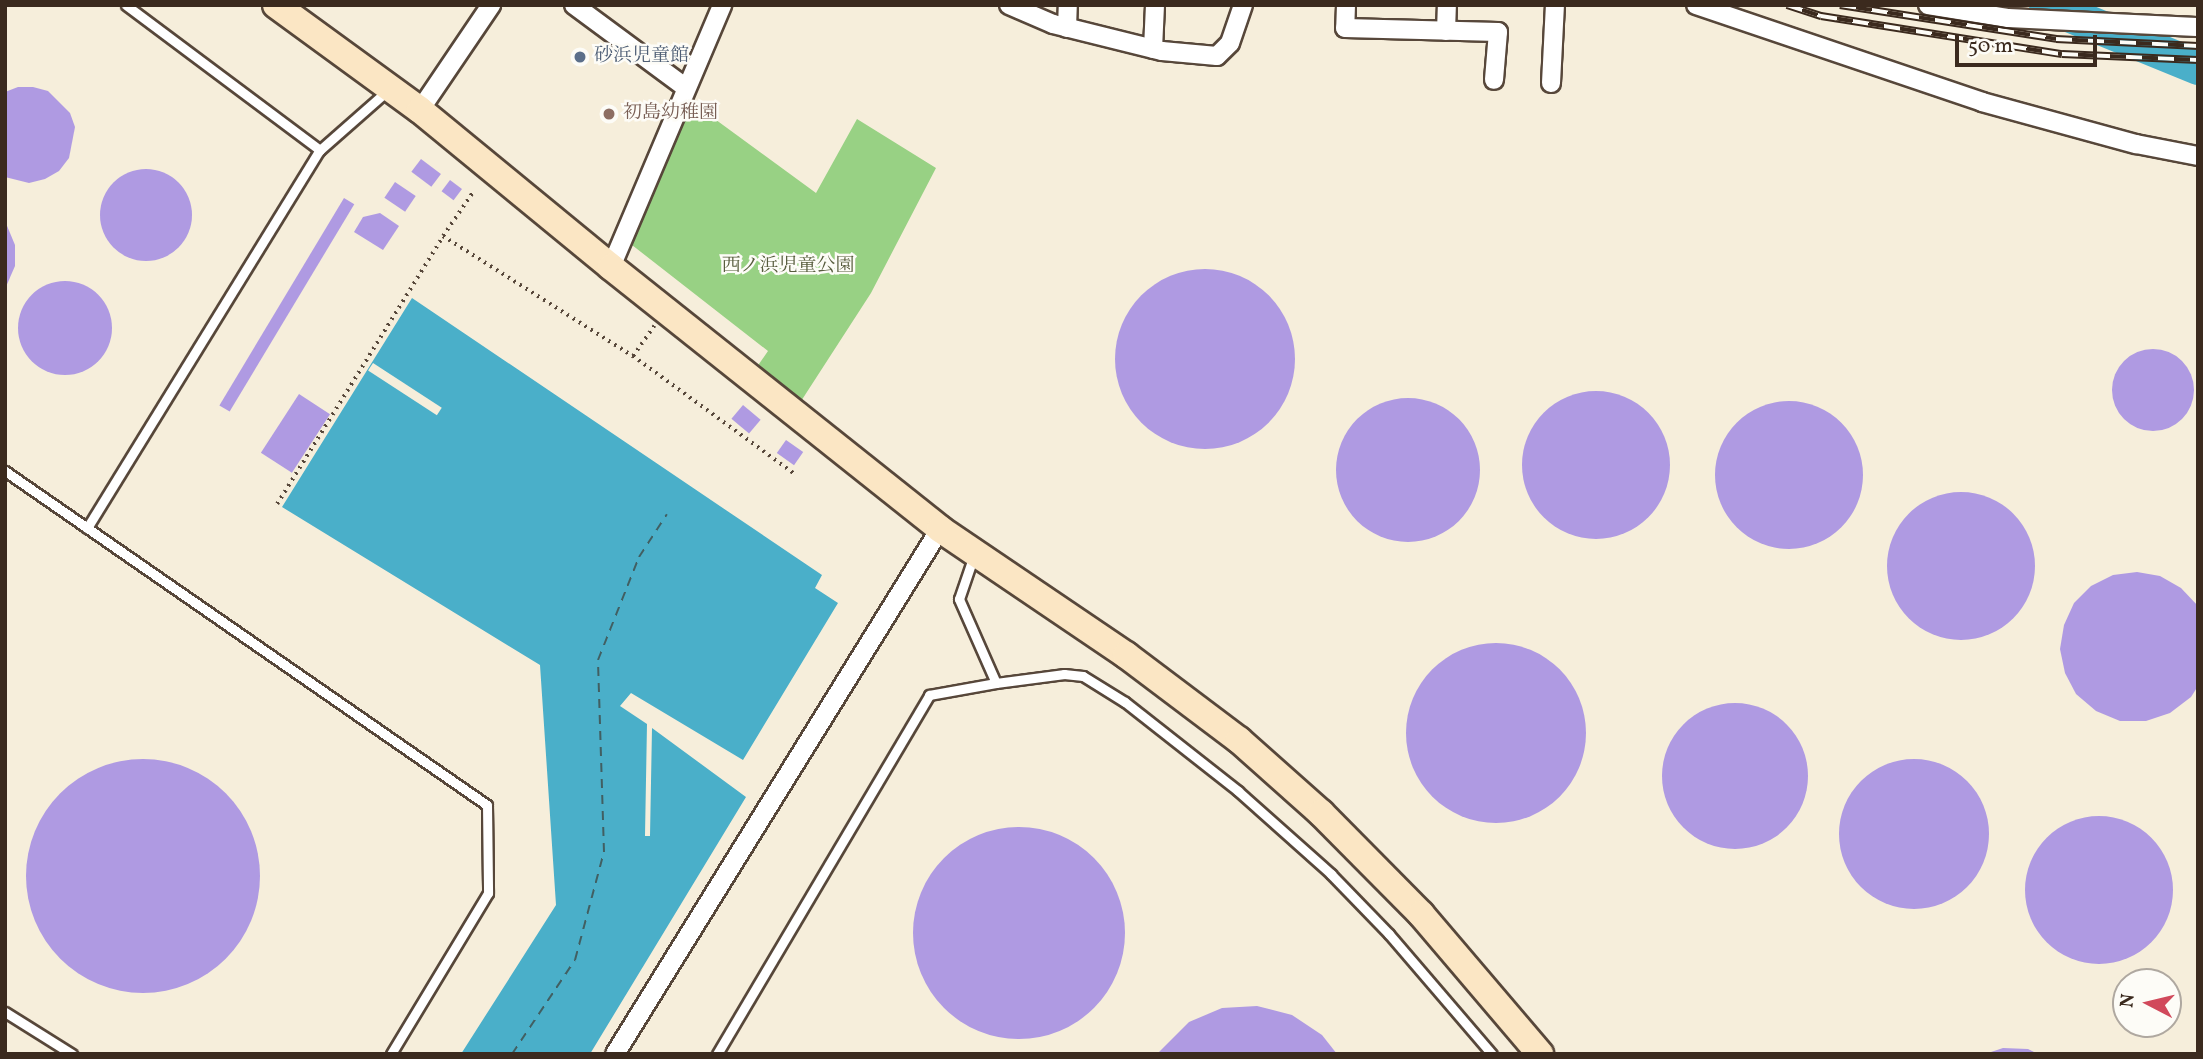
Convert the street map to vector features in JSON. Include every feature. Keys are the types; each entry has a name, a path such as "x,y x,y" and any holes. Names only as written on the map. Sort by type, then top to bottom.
{"street":[{"path":"276,5 421,110 611,267 940,529 1182,695 1276,772 1347,838 1421,914 1540,1054"},
{"path":"421,110 491,5"},
{"path":"573,5 685,87"},
{"path":"611,267 722,5"},
{"path":"1009,5 1067,28 1153,49 1217,56 1230,43 1242,5"},
{"path":"1067,28 1068,5"},
{"path":"1153,49 1155,5"},
{"path":"1346,5 1345,28 1498,32 1494,80"},
{"path":"1446,31 1447,5"},
{"path":"1551,83 1555,5"},
{"path":"1696,5 1982,102 2136,144 2198,156"},
{"path":"1928,5 2007,18 2198,27"},
{"path":"615,1054 940,529"}],"lane":[{"path":"126,5 320,150"},
{"path":"87,528 320,150 389,89"},
{"path":"5,471 487,805 488,893 391,1054"},
{"path":"975,554 959,598 996,683"},
{"path":"718,1054 929,695 1064,674 1083,676 1125,702 1238,791 1331,874 1389,934 1492,1054"},
{"path":"5,1012 72,1054"}],"path":[{"path":"277,504 473,192"},
{"path":"443,236 633,356 795,474"},
{"path":"633,356 665,310"}],"green space":[{"name":"西ノ浜児童公園","path":"682,95 816,193 857,119 936,168 871,293 794,412 750,377 768,351 623,238"}],"water":[{"path":"412,298 822,575 815,588 838,603 743,760 631,693 620,706 647,724 645,836 650,836 652,728 746,797 590,1054 461,1054 556,905 540,665 282,507"}],"pier":[{"path":"373,363 442,408 437,415 368,371"}],"building":[{"path":"18,87 48,91 70,113 75,127 69,158 59,171 45,179 29,183 5,177 5,92"},
{"path":"421,159 441,174 431,187 411,172"},
{"path":"146,169 163,173 178,183 188,198 192,215 188,232 178,247 163,257 146,261 129,257 114,247 104,232 100,215 104,198 114,183 129,173"},
{"path":"450,180 462,189 454,200 442,191"},
{"path":"395,182 416,196 405,212 384,198"},
{"path":"344,198 354,204 230,412 219,405"},
{"path":"380,213 399,226 383,250 354,232 363,217"},
{"path":"5,221 15,245 15,266 5,289"},
{"path":"1205,269 1239,276 1255,284 1268,296 1280,309 1288,325 1295,359 1288,393 1280,409 1268,422 1255,434 1239,442 1205,449 1171,442 1155,434 1142,422 1130,409 1122,393 1115,359 1122,325 1130,309 1142,296 1155,284 1171,276"},
{"path":"65,281 83,285 98,295 108,310 112,328 108,346 98,361 83,371 65,375 47,371 32,361 22,346 18,328 22,310 32,295 47,285"},
{"path":"2153,349 2169,352 2182,361 2191,374 2194,390 2191,406 2182,419 2169,428 2153,431 2137,428 2124,419 2115,406 2112,390 2115,374 2124,361 2137,352"},
{"path":"1596,391 1624,397 1648,413 1664,437 1670,465 1664,493 1648,517 1624,533 1596,539 1568,533 1544,517 1528,493 1522,465 1528,437 1544,413 1568,397"},
{"path":"299,394 330,414 292,473 261,453"},
{"path":"1408,398 1436,403 1459,419 1475,442 1480,470 1475,498 1459,521 1436,537 1408,542 1380,537 1357,521 1341,498 1336,470 1341,442 1357,419 1380,403"},
{"path":"1789,401 1817,406 1842,422 1858,447 1863,475 1858,503 1842,528 1817,544 1789,549 1761,544 1736,528 1720,503 1715,475 1720,447 1736,422 1761,406"},
{"path":"743,405 761,420 749,434 731,419"},
{"path":"786,440 803,452 794,465 777,453"},
{"path":"1961,492 1989,498 2013,514 2029,538 2035,566 2029,594 2013,618 1989,634 1961,640 1933,634 1909,618 1893,594 1887,566 1893,538 1909,514 1933,498"},
{"path":"2137,572 2160,576 2181,588 2198,606 2198,686 2191,697 2170,713 2146,721 2120,721 2096,711 2076,694 2065,673 2060,649 2064,625 2074,603 2091,586 2113,575"},
{"path":"1496,643 1530,650 1546,658 1559,670 1571,683 1579,699 1586,733 1579,767 1571,783 1559,796 1546,808 1530,816 1496,823 1462,816 1446,808 1433,796 1421,783 1413,767 1406,733 1413,699 1421,683 1433,670 1446,658 1462,650"},
{"path":"1735,703 1763,709 1786,725 1802,748 1808,776 1802,804 1786,827 1763,843 1735,849 1707,843 1684,827 1668,804 1662,776 1668,748 1684,725 1707,709"},
{"path":"143,759 166,761 188,768 226,793 251,831 258,853 258,899 251,921 226,959 188,984 166,991 143,993 120,991 98,984 60,959 35,921 28,899 26,876 28,853 35,831 60,793 98,768 120,761"},
{"path":"1914,759 1943,765 1967,781 1983,805 1989,834 1983,863 1967,887 1943,903 1914,909 1885,903 1861,887 1845,863 1839,834 1845,805 1861,781 1885,765"},
{"path":"2099,816 2127,821 2152,837 2168,862 2173,890 2168,918 2152,943 2127,959 2099,964 2071,959 2046,943 2030,918 2025,890 2030,862 2046,837 2071,821"},
{"path":"1019,827 1060,835 1094,858 1117,892 1125,933 1117,974 1094,1008 1060,1031 1019,1039 978,1031 944,1008 921,974 913,933 921,892 944,858 978,835"},
{"path":"1257,1006 1292,1015 1322,1035 1337,1054 1157,1054 1189,1022 1222,1008"},
{"path":"2003,1048 2028,1049 2038,1054 1985,1054"}],"waterway":[{"path":"2046,5 2198,67"}],"ferry route":[{"path":"512,1054 575,960 604,852 598,660 639,557 667,514"}],"railway":[{"path":"1787,5 1821,16 2062,54 2198,60"},
{"path":"1840,5 2056,39 2198,46"}],"place":[{"name":"砂浜児童館","path":"580,57"},
{"name":"初島幼稚園","path":"609,114"}]}
